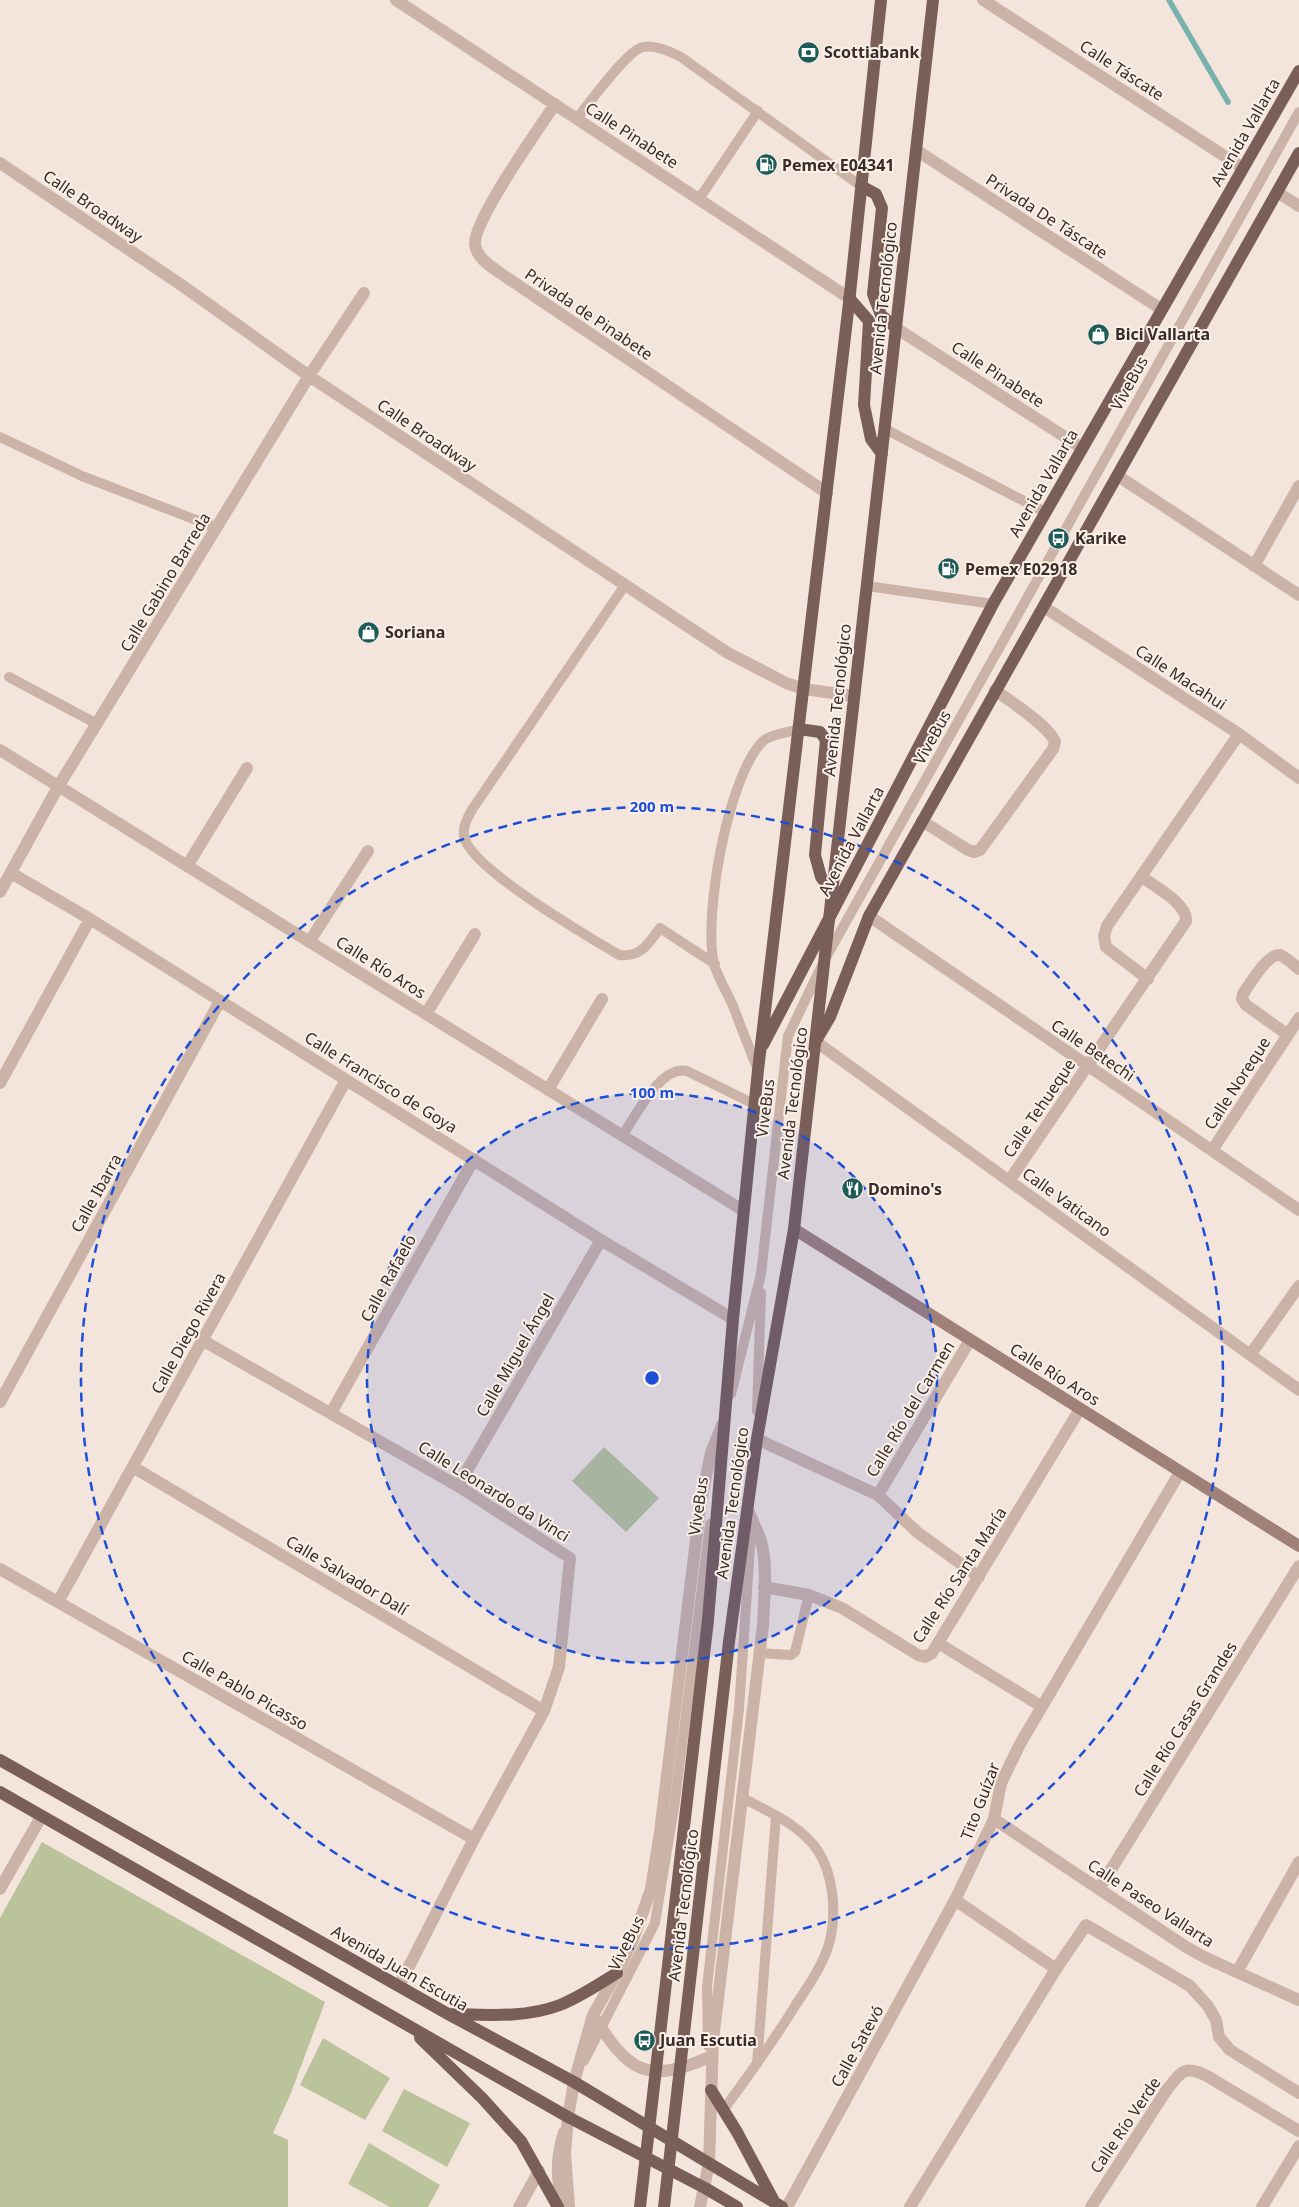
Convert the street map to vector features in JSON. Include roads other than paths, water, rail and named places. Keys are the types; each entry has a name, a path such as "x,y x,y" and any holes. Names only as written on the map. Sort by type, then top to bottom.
{"main road":[{"name":"Avenida Tecnológico","path":"640,2207 708,1620 733,1319 759,1053 827,493 881,0"},
{"name":"Avenida Tecnológico","path":"664,2207 729,1642 750,1514 757,1439 794,1229 933,0"},
{"name":"Avenida Vallarta","path":"759,1053 993,604 1044,512 1299,71"},
{"path":"815,1041 830,1018 869,916 1299,153"},
{"path":"861,186 876,194 882,208 874,294 881,315 896,328"},
{"path":"849,298 869,321 864,405 871,439 882,454"},
{"path":"799,729 820,732 826,740 815,855 821,877 832,891"},
{"name":"Calle Río Aros","path":"794,1229 1299,1546"},
{"name":"Avenida Juan Escutia","path":"0,1760 448,2014 574,2082 781,2206"},
{"path":"0,1792 40,1817 568,2117 705,2188 736,2207"},
{"path":"448,2014 533,2011 558,2005 618,1973"},
{"path":"406,2024 482,2098 521,2141 560,2207"},
{"path":"711,2090 781,2206"}],"street":[{"name":"Calle Pinabete","path":"396,0 849,298"},
{"name":"Calle Táscate","path":"983,0 1243,168"},
{"name":"Privada de Pinabete","path":"555,104 493,200 478,230 475,243 485,262 827,493"},
{"name":"Privada De Táscate","path":"916,150 1161,309"},
{"name":"Calle Broadway","path":"0,163 180,284 309,376 728,653 768,676 804,689 854,696"},
{"path":"1277,192 1299,206"},
{"name":"Calle Gabino Barreda","path":"0,892 58,787 309,376 364,293"},
{"name":"Calle Pinabete","path":"896,328 1082,448"},
{"path":"1118,476 1299,595"},
{"path":"1254,566 1299,486"},
{"name":"Calle Macahui","path":"1044,607 1239,734 1299,778"},
{"path":"922,821 968,850 974,852 980,850 1053,749 1055,742 1050,734 1027,713 995,690"},
{"path":"1148,979 1112,953 1104,942 1107,926 1239,734"},
{"name":"Calle Río Aros","path":"0,750 744,1211"},
{"path":"187,866 247,768"},
{"path":"309,942 368,851"},
{"name":"Calle Francisco de Goya","path":"11,873 90,919 601,1240 733,1319"},
{"name":"Calle Tehueque","path":"1009,1181 1186,922 1186,916 1179,904 1142,876"},
{"name":"Calle Betechi","path":"869,916 1086,1066 1213,1149 1299,1210"},
{"path":"0,1083 90,919"},
{"path":"426,1014 475,934"},
{"name":"Calle Noreque","path":"1288,1035 1246,1005 1242,999 1243,994 1264,964 1273,956 1283,957 1299,969"},
{"path":"548,1090 602,999"},
{"name":"Calle Ibarra","path":"0,1402 220,1001"},
{"name":"Calle Noreque","path":"1213,1149 1299,1018"},
{"name":"Calle Vaticano","path":"815,1041 1299,1390"},
{"name":"Calle Diego Rivera","path":"58,1602 346,1080"},
{"name":"Calle Rafaelo","path":"331,1413 474,1159"},
{"name":"Calle Miguel Ángel","path":"458,1486 601,1240"},
{"path":"1250,1355 1299,1286"},
{"name":"Calle Leonardo da Vinci","path":"202,1340 458,1486 570,1558 559,1667 544,1711 474,1839 399,1986"},
{"name":"Calle Río del Carmen","path":"878,1495 970,1340"},
{"name":"Calle Río Santa María","path":"764,1587 809,1595 856,1616 918,1656 928,1656 938,1644 1080,1409"},
{"path":"569,2207 565,2154 568,2117 574,2082 593,2015 618,1973 642,1918 651,1889 660,1832 701,1500 711,1454 724,1420"},
{"path":"757,1439 878,1495 917,1532 979,1577"},
{"name":"Calle Salvador Dalí","path":"133,1468 544,1711"},
{"name":"Tito Guízar","path":"955,1900 994,1819 1001,1783 1041,1706 1180,1472"},
{"path":"702,2207 709,2163 710,2057 758,1653 763,1625 763,1550 760,1537 750,1514"},
{"name":"Calle Río Casas Grandes","path":"1099,1889 1299,1566"},
{"name":"Calle Pablo Picasso","path":"0,1569 474,1839"},
{"path":"938,1644 1041,1706"},
{"path":"0,1889 40,1817"},
{"name":"Calle Paseo Vallarta","path":"994,1819 1186,1947 1299,2000"},
{"path":"1237,1972 1299,1862"},
{"path":"955,1900 1056,1969"},
{"name":"Calle Satevó","path":"781,2206 955,1900"},
{"path":"910,2207 1056,1969 1086,1925 1190,1986 1208,2006 1216,2020 1219,2037 1230,2050 1299,2093"},
{"path":"593,2015 616,2049 629,2061 644,2069 660,2072 675,2070 710,2057"},
{"name":"Calle Río Verde","path":"1091,2207 1172,2083 1185,2070 1193,2069 1299,2132"},
{"path":"1262,2207 1299,2146"},
{"path":"519,2207 539,2170"}],"lane":[{"path":"577,118 624,61 641,47 650,46 667,50 681,57 861,186"},
{"path":"699,199 758,112"},
{"name":"ViveBus","path":"574,2082 655,1923 674,1808 724,1420 761,1274 788,1036 824,961 1299,112"},
{"path":"885,429 1044,512"},
{"path":"0,437 82,476 217,528"},
{"path":"625,585 480,798 465,825 463,834 465,842 473,853 493,870 522,892 619,955 635,955 645,948 660,928 714,964"},
{"path":"867,586 993,604"},
{"path":"9,677 97,724"},
{"path":"758,1070 714,964 712,924 714,886 738,784 752,756 765,739 799,729"},
{"path":"622,1136 660,1081 679,1069 687,1071 754,1104"},
{"path":"757,1439 761,1274"},
{"path":"709,2163 710,2057 707,1987 739,1709 750,1514"},
{"path":"758,1653 791,1655 795,1652 809,1595"},
{"path":"724,2109 757,2065 810,1983 822,1960 830,1937 832,1918 830,1885 825,1865 817,1850 803,1835 776,1816 741,1797"},
{"path":"757,2065 776,1816"},
{"path":"560,2207 556,2154 568,2117"}],"waterway":[{"path":"1169,0 1228,102"}],"place":[{"name":"Scottiabank","path":"808,52"},
{"name":"Pemex E04341","path":"766,165"},
{"name":"Bici Vallarta","path":"1099,334"},
{"name":"Karike","path":"1059,538"},
{"name":"Pemex E02918","path":"949,569"},
{"name":"Soriana","path":"369,632"},
{"name":"Domino's","path":"852,1189"},
{"name":"Juan Escutia","path":"644,2040"}]}
